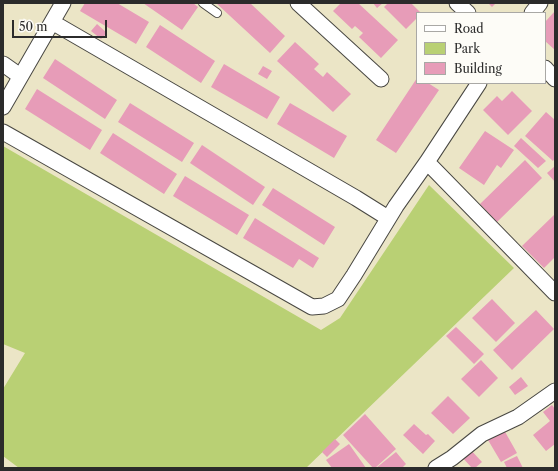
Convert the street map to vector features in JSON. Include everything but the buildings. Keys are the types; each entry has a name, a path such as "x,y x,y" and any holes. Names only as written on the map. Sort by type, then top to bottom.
{"street":[{"path":"3,107 63,3"},
{"path":"298,3 381,79"},
{"path":"458,3 467,12"},
{"path":"533,12 540,3"},
{"path":"52,22 388,218"},
{"path":"3,64 20,76"},
{"path":"546,69 555,79"},
{"path":"3,132 312,307 324,306 338,299 388,218 478,84"},
{"path":"427,162 555,293"},
{"path":"436,468 452,458 482,434 518,417 555,390"}],"lane":[{"path":"203,3 217,14"}],"green space":[{"path":"3,146 321,330 340,318 429,185 514,268 306,468 19,468 3,456 3,389 25,353 3,344"}]}
